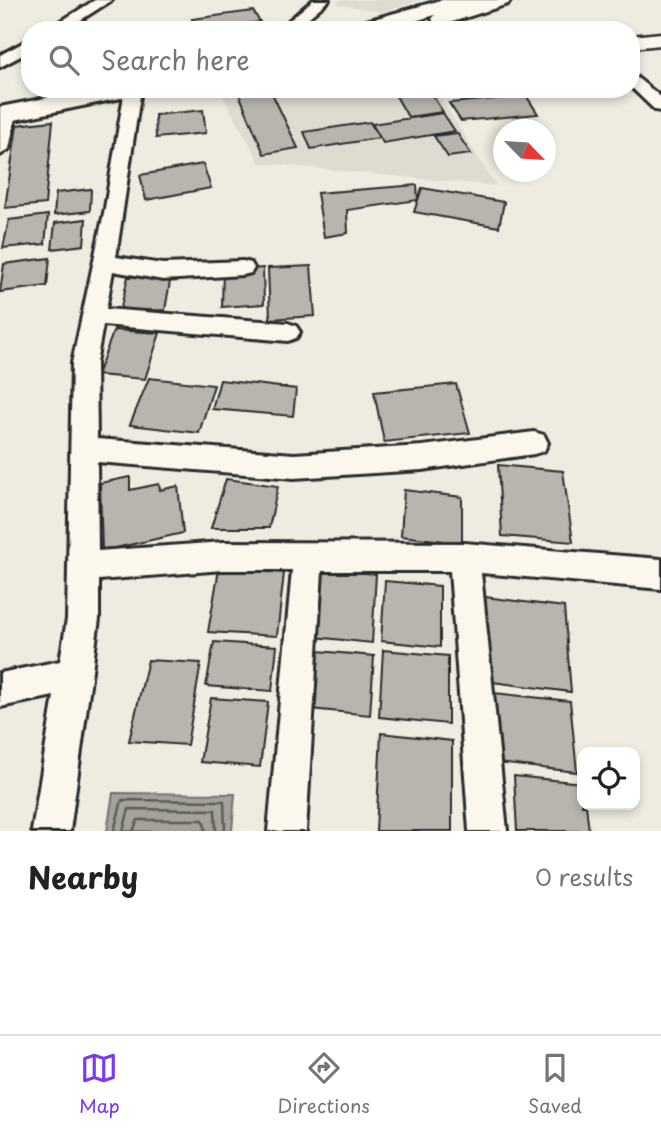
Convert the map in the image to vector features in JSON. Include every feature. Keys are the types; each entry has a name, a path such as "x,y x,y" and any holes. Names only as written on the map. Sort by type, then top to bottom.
{"highway":[{"path":"392,21 465,0"},
{"path":"432,21 501,0"},
{"path":"2,110 40,98"},
{"path":"2,110 76,98"}],"street":[{"path":"69,21 104,0"},
{"path":"296,21 322,0"},
{"path":"640,41 661,40"},
{"path":"0,62 21,49"},
{"path":"640,86 661,106"},
{"path":"51,831 83,620 84,363 104,262 131,98"},
{"path":"0,149 2,110"},
{"path":"104,262 163,272 243,268"},
{"path":"93,316 288,332"},
{"path":"84,449 294,466 422,458 534,443"},
{"path":"83,567 223,556 464,557 661,574"},
{"path":"287,831 308,556"},
{"path":"464,557 488,831"},
{"path":"0,690 75,675"}],"shaded area":[{"path":"339,0 421,0 383,12 337,4"},
{"path":"224,98 441,98 496,186 260,163"}],"water":[{"path":"113,793 235,794 232,831 107,831"}],"building":[{"path":"253,11 259,21 193,21 192,19"},
{"path":"241,98 274,98 298,148 264,154"},
{"path":"397,98 434,98 443,112 408,117"},
{"path":"528,98 538,114 461,121 449,103"},
{"path":"203,110 206,133 156,138 155,115"},
{"path":"443,113 455,131 383,143 372,124"},
{"path":"53,121 45,204 5,208 17,125"},
{"path":"370,122 379,138 311,149 304,132"},
{"path":"457,133 471,154 448,157 434,136"},
{"path":"203,164 211,188 146,200 140,175"},
{"path":"417,185 418,200 347,210 348,233 324,237 317,193"},
{"path":"422,188 504,202 499,227 414,212"},
{"path":"91,189 90,211 54,215 56,193"},
{"path":"48,215 45,244 3,248 9,220"},
{"path":"86,219 84,245 52,249 55,223"},
{"path":"50,258 47,286 0,292 4,264"},
{"path":"311,266 315,316 270,319 268,268"},
{"path":"263,268 264,304 222,307 223,271"},
{"path":"171,276 165,310 120,311 128,277"},
{"path":"114,330 160,333 145,379 97,375"},
{"path":"149,378 214,385 199,433 130,425"},
{"path":"220,380 296,389 293,416 212,409"},
{"path":"456,384 470,433 384,442 374,392"},
{"path":"498,465 563,471 573,542 502,536"},
{"path":"130,477 130,490 159,484 160,490 178,486 183,533 102,551 100,483"},
{"path":"226,479 278,486 269,528 211,528"},
{"path":"404,490 462,497 462,543 401,536"},
{"path":"219,569 284,573 277,636 208,632"},
{"path":"323,569 376,574 372,643 315,637"},
{"path":"385,581 440,586 440,647 381,641"},
{"path":"485,597 564,607 571,692 485,681"},
{"path":"214,642 277,646 272,691 206,686"},
{"path":"383,650 448,656 448,724 379,717"},
{"path":"318,651 374,656 370,715 311,709"},
{"path":"148,660 201,663 187,745 129,741"},
{"path":"493,693 570,701 577,772 497,763"},
{"path":"211,698 268,702 260,767 200,762"},
{"path":"381,733 452,741 452,831 376,831"},
{"path":"514,776 577,782 577,810 587,810 589,831 517,831"}]}
